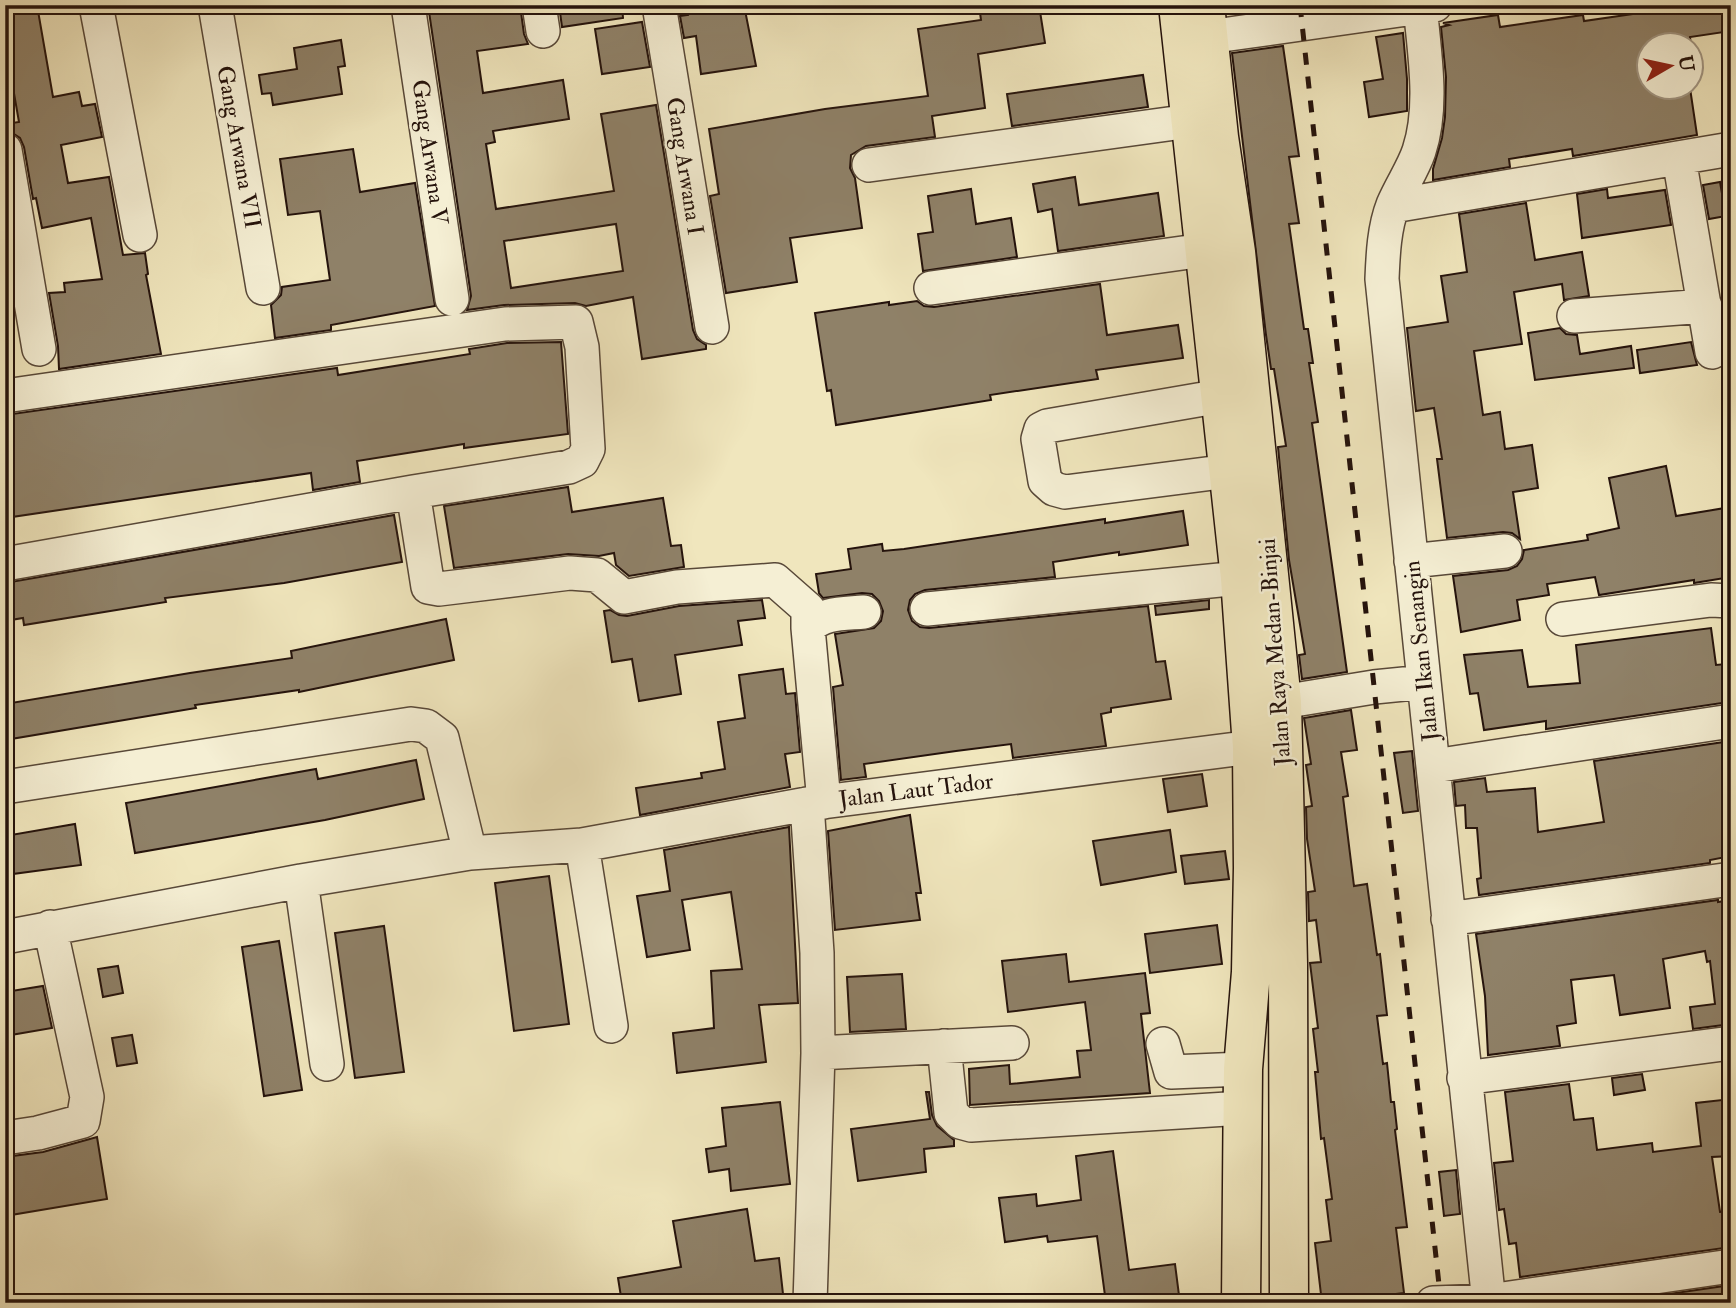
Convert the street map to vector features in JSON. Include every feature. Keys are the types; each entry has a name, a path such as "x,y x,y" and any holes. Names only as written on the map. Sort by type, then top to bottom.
{"main road":[{"name":"Jalan Raya Medan-Binjai","path":"1178,5 1200,134 1236,252 1282,702 1288,964 1289,1303"},
{"name":"Jalan Raya Medan-Binjai","path":"1207,21 1200,134 1204,250 1240,578 1252,747 1251,972 1243,1069 1241,1303"}],"street":[{"path":"96,5 140,235"},
{"name":"Gang Arwana VII","path":"215,5 263,288"},
{"name":"Gang Arwana V","path":"408,5 452,299"},
{"name":"Gang Arwana I","path":"659,5 712,327"},
{"path":"1207,21 1425,6"},
{"name":"Jalan Ikan Senangin","path":"1425,6 1427,97 1424,125 1419,150 1393,205 1387,228 1382,279 1489,1302"},
{"path":"869,165 1200,134"},
{"path":"1393,205 1731,149"},
{"path":"5,150 39,349"},
{"path":"1679,158 1712,352"},
{"path":"931,288 1204,250"},
{"path":"1574,316 1705,306"},
{"path":"5,396 505,324 576,322 582,347 587,449 582,461 569,467 5,564"},
{"path":"1221,396 1047,426 1041,429 1038,439 1045,481 1054,489 1065,492 1229,471"},
{"path":"413,492 428,587 439,590 570,573 597,575 624,597 677,587 775,580 808,609 816,803 818,1053 810,1303"},
{"path":"1411,561 1505,551"},
{"path":"927,609 1240,578"},
{"path":"1563,620 1711,600 1731,601"},
{"path":"808,628 815,620 828,615 864,612"},
{"path":"1282,702 1424,682"},
{"path":"1434,766 1731,722"},
{"path":"5,787 411,724 426,726 442,738 470,853"},
{"name":"Jalan Laut Tador","path":"5,937 301,881 470,853 582,845 816,803 1252,747"},
{"path":"582,845 611,1026"},
{"path":"1448,919 1731,878"},
{"path":"301,881 327,1064"},
{"path":"5,1138 38,1133 83,1121 87,1097 50,927"},
{"path":"818,1053 1012,1043"},
{"path":"1464,1079 1731,1043"},
{"path":"1163,1044 1171,1072 1243,1069"},
{"path":"944,1046 951,1113 960,1122 971,1125 1243,1108"},
{"path":"1433,1303 1489,1302 1731,1266"}],"building":[{"path":"5,5 37,5 53,97 79,92 82,106 95,104 102,137 61,145 68,183 109,177 123,255 145,253 146,275 161,354 59,369 49,293 65,292 64,283 102,279 91,218 42,228 36,198 33,199 24,147 20,138 14,134 12,123 19,122 12,82 8,82 5,65"},
{"path":"428,5 520,5 528,44 477,51 483,93 563,80 569,119 493,131 495,142 486,144 496,209 614,191 601,114 656,105 693,330 697,339 706,345 706,349 642,359 633,297 586,306 575,303 504,305 467,310 471,296","holes":["616,224 623,271 511,288 504,241"]},
{"path":"559,5 622,5 623,18 562,27"},
{"path":"687,5 744,5 756,66 701,74 696,36 684,38 680,16 688,15"},
{"path":"979,5 1039,5 1045,43 978,54 985,108 932,116 935,137 866,146 851,155 850,168 855,178 862,228 790,238 797,282 726,293 710,196 719,194 709,129 825,109 928,96 918,29 981,20"},
{"path":"1235,5 1272,5 1273,8 1236,14"},
{"path":"1660,5 1731,5 1731,31 1704,35 1704,32 1634,32 1634,102 1692,102 1697,135 1573,156 1572,149 1509,159 1510,167 1433,180 1445,117 1446,77 1441,27 1449,25 1443,23 1498,15 1500,27 1583,15 1584,21 1661,10"},
{"path":"642,22 650,67 602,74 595,29"},
{"path":"1403,33 1407,111 1369,117 1364,82 1383,79 1376,37"},
{"path":"341,40 345,66 338,67 342,94 273,105 271,93 262,94 259,75 297,69 294,48"},
{"path":"1283,46 1299,156 1289,157 1299,223 1289,224 1304,329 1308,329 1313,363 1309,363 1318,422 1312,423 1347,672 1302,679 1299,655 1305,654 1289,560 1278,447 1286,446 1266,335 1232,53"},
{"path":"1143,75 1148,107 1012,126 1007,94"},
{"path":"353,149 360,192 415,183 435,306 331,325 331,330 275,338 271,305 281,295 282,287 330,280 320,211 288,215 280,159"},
{"path":"1075,177 1079,205 1158,193 1164,236 1058,251 1052,209 1038,212 1033,184"},
{"path":"1720,182 1726,216 1709,219 1703,185"},
{"path":"971,189 976,224 1011,218 1017,257 923,271 918,234 933,232 928,196"},
{"path":"1607,189 1608,198 1665,190 1671,225 1582,238 1577,194"},
{"path":"1526,203 1535,260 1582,252 1589,296 1564,300 1562,284 1514,292 1522,344 1474,351 1483,415 1500,412 1505,449 1532,445 1538,488 1513,492 1520,539 1512,533 1503,532 1447,538 1437,459 1442,459 1434,408 1416,411 1407,328 1448,322 1441,276 1467,272 1459,214"},
{"path":"1100,284 1107,335 1178,325 1183,358 1096,370 1098,379 990,395 991,400 836,425 831,390 827,391 815,313 889,302 889,305 917,301 924,306 934,307"},
{"path":"1560,328 1566,334 1577,335 1580,354 1631,346 1634,368 1535,380 1528,333"},
{"path":"561,342 568,434 464,448 464,444 357,461 360,482 313,490 311,473 5,518 5,415 337,368 338,375 470,354 469,349 507,343"},
{"path":"1691,342 1697,365 1640,373 1637,350"},
{"path":"1666,466 1676,516 1725,508 1731,540 1731,577 1599,595 1595,577 1547,584 1549,595 1517,600 1520,620 1461,632 1453,576 1508,570 1517,566 1524,550 1588,540 1587,535 1619,528 1609,478"},
{"path":"568,487 572,512 663,498 671,546 681,545 684,567 629,576 616,565 614,553 599,556 568,554 454,568 444,506"},
{"path":"1183,511 1188,545 1053,562 1055,577 925,590 915,594 910,600 908,610 912,621 920,627 929,628 1148,606 1156,662 1165,661 1171,699 1111,708 1111,712 1101,714 1106,746 1013,758 1011,744 956,751 864,764 866,777 841,780 833,687 843,685 835,634 874,628 881,621 883,611 872,594 823,598 819,593 816,574 851,569 848,549 882,544 883,551 904,549 1105,519 1105,523"},
{"path":"394,515 402,562 284,583 165,598 166,602 24,625 23,618 5,621 5,583"},
{"path":"762,600 765,618 738,621 742,645 675,655 681,694 639,701 632,659 612,662 604,611 610,610 627,616 679,606"},
{"path":"1209,600 1209,609 1156,615 1155,606"},
{"path":"446,619 454,660 299,692 195,705 196,708 5,740 5,704 292,658 291,651"},
{"path":"1711,628 1716,665 1726,664 1729,702 1546,729 1546,721 1484,730 1478,693 1470,694 1464,655 1522,650 1528,687 1580,683 1576,645"},
{"path":"783,669 786,694 795,693 800,752 785,754 790,787 640,815 636,788 702,778 701,773 725,769 718,722 745,718 739,675"},
{"path":"1351,710 1357,750 1341,752 1348,796 1343,797 1354,886 1367,884 1377,955 1380,954 1387,1015 1377,1016 1383,1064 1387,1063 1391,1102 1394,1102 1407,1227 1396,1228 1404,1293 1322,1303 1315,1243 1331,1241 1326,1200 1332,1199 1324,1138 1321,1139 1315,1072 1318,1072 1313,1029 1318,1028 1310,963 1321,962 1316,920 1309,921 1308,892 1315,891 1307,839 1306,807 1312,806 1306,765 1311,764 1304,718"},
{"path":"1731,741 1731,856 1710,860 1710,863 1479,895 1477,879 1481,878 1477,828 1466,828 1465,805 1456,806 1454,782 1485,778 1487,792 1535,788 1538,832 1604,822 1594,761"},
{"path":"1412,751 1418,811 1403,813 1394,753"},
{"path":"416,760 424,799 325,820 135,853 126,803 316,769 318,779"},
{"path":"1202,774 1207,806 1168,812 1163,779"},
{"path":"910,815 921,893 916,893 920,920 835,930 828,831"},
{"path":"75,824 81,865 5,875 5,836"},
{"path":"789,827 798,1003 759,1005 766,1062 677,1073 673,1033 714,1028 711,971 742,969 731,892 682,900 690,950 647,957 637,896 670,891 664,850"},
{"path":"1170,830 1176,872 1101,885 1093,841"},
{"path":"1225,851 1229,879 1185,884 1181,856"},
{"path":"549,876 569,1024 514,1031 495,883"},
{"path":"1731,900 1731,1024 1693,1029 1690,1007 1715,1004 1710,961 1707,962 1705,951 1663,959 1670,1008 1620,1015 1614,975 1571,980 1576,1023 1557,1026 1560,1046 1488,1055 1485,996 1476,934"},
{"path":"1217,925 1222,964 1150,973 1145,934"},
{"path":"384,926 404,1072 355,1078 335,933"},
{"path":"279,941 302,1090 264,1096 242,947"},
{"path":"1066,954 1069,982 1145,973 1150,1013 1141,1014 1150,1093 970,1105 969,1069 1009,1065 1010,1084 1080,1077 1077,1051 1091,1050 1085,1002 1008,1012 1002,961"},
{"path":"118,966 123,993 103,997 98,969"},
{"path":"902,974 906,1029 850,1032 847,977"},
{"path":"43,986 52,1028 5,1036 5,992"},
{"path":"132,1035 137,1063 117,1066 112,1038"},
{"path":"1642,1074 1645,1090 1614,1095 1612,1078"},
{"path":"1569,1084 1574,1120 1593,1118 1597,1150 1652,1143 1653,1152 1701,1146 1696,1103 1731,1099 1731,1156 1712,1157 1720,1212 1731,1211 1731,1247 1520,1277 1516,1243 1509,1244 1504,1209 1499,1210 1494,1163 1513,1161 1505,1092"},
{"path":"926,1092 929,1092 932,1115 937,1126 954,1140 954,1146 924,1149 926,1172 858,1181 851,1129 930,1119"},
{"path":"780,1102 790,1184 731,1191 729,1169 709,1172 706,1149 726,1146 722,1108"},
{"path":"97,1137 107,1199 5,1216 5,1157 43,1152"},
{"path":"1113,1151 1129,1270 1175,1264 1180,1303 1106,1303 1097,1236 1048,1242 1047,1236 1005,1242 999,1198 1036,1194 1037,1206 1081,1200 1076,1156"},
{"path":"1456,1170 1460,1214 1444,1216 1439,1172"},
{"path":"747,1209 755,1261 779,1258 784,1303 622,1303 618,1278 681,1267 673,1221"},
{"path":"1731,1285 1731,1303 1634,1303 1634,1299"}],"railway":[{"path":"1300,5 1441,1303"}]}
